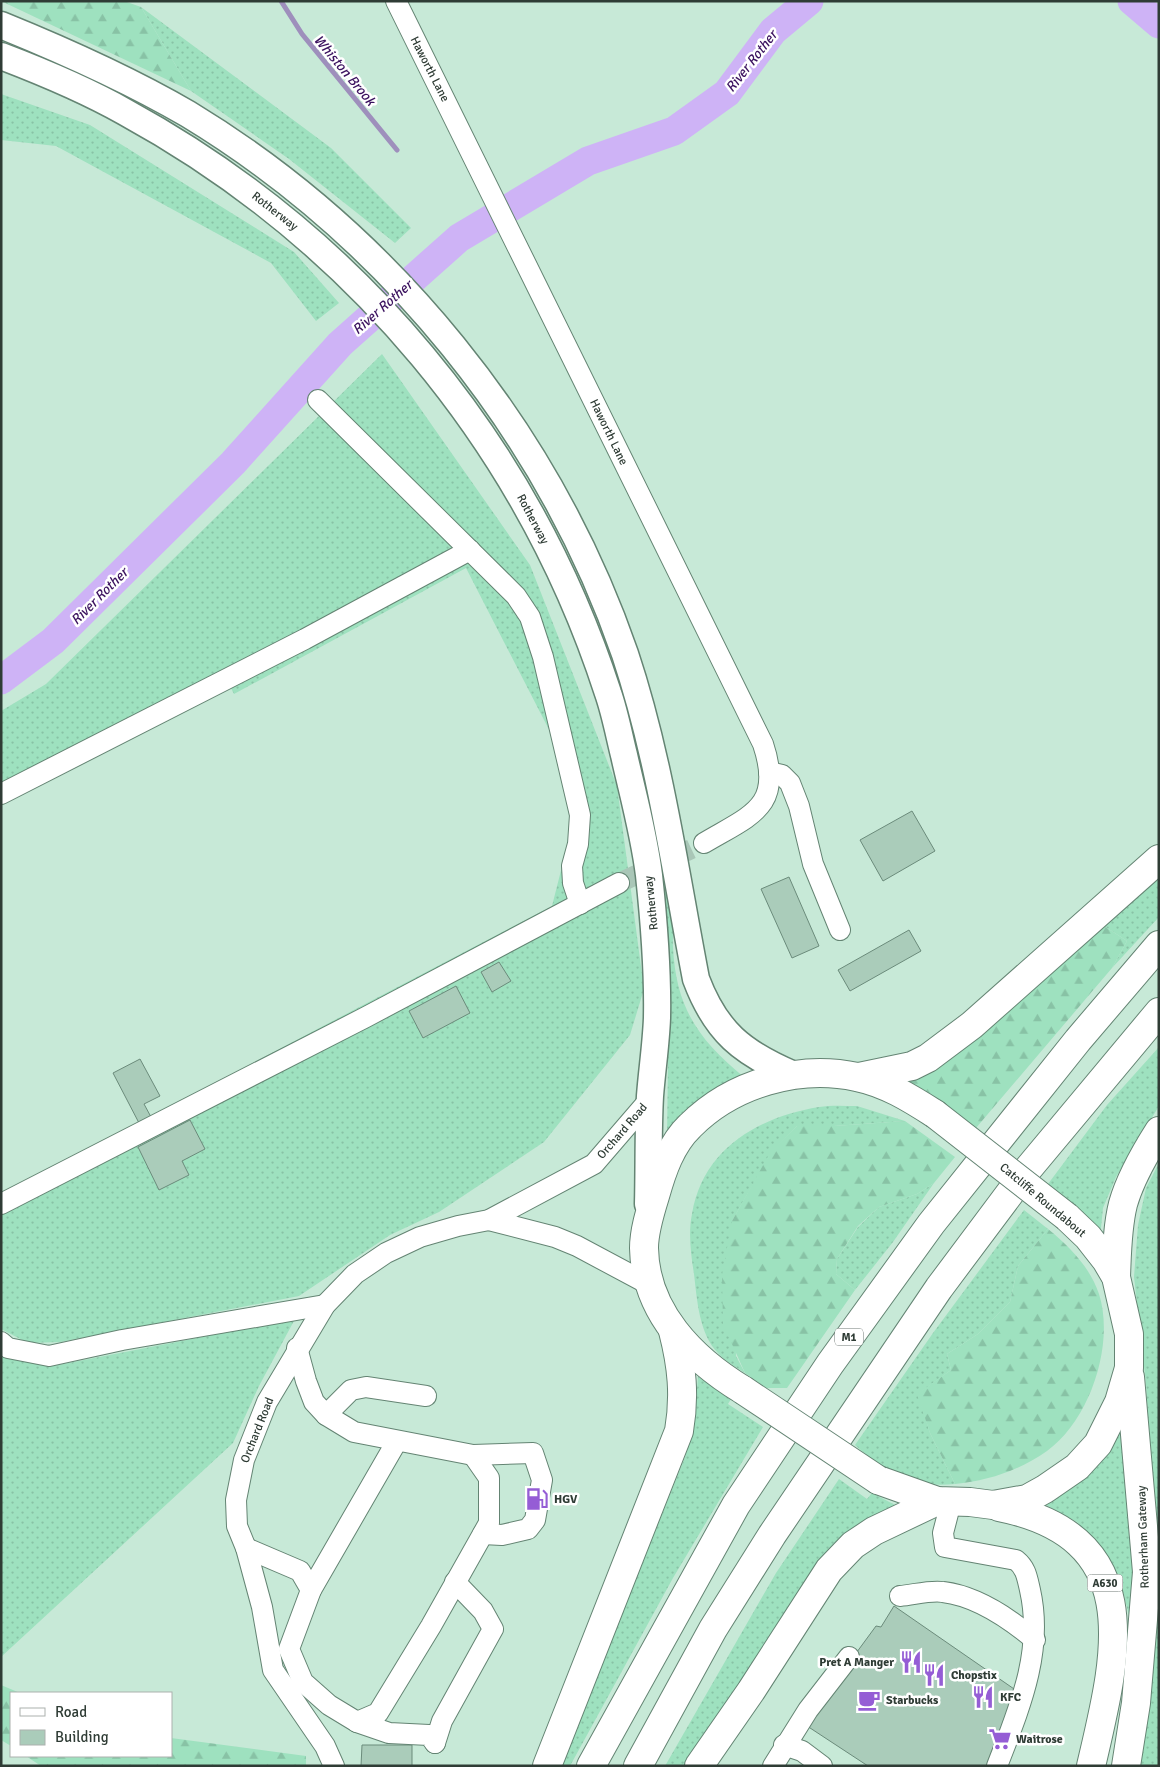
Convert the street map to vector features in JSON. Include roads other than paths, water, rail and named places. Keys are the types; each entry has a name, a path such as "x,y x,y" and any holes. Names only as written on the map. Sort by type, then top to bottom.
{"highway":[{"path":"859,1077 912,1066 928,1058 972,1025 1159,859"},
{"name":"M1","path":"592,1766 736,1505 830,1364 930,1224 1078,1040 1159,945"},
{"path":"638,1766 713,1629 772,1535 939,1288 1028,1169 1159,1012"},
{"name":"Catcliffe Roundabout","path":"842,1074 859,1077 900,1092 935,1114 1067,1217 1088,1237 1106,1260 1116,1277 1129,1334 1129,1368 1119,1402 1098,1444 1077,1467 1027,1499 993,1505 944,1502 878,1480 717,1374 687,1347 660,1310 650,1285 644,1248 648,1219 667,1159 689,1127 719,1100 769,1080 794,1075 842,1074"},
{"path":"1116,1277 1119,1223 1123,1202 1136,1172 1159,1131"},
{"path":"547,1766 679,1431 682,1413 682,1368 673,1330"},
{"name":"Rotherham Gateway","path":"1126,1766 1136,1703 1147,1572 1141,1482 1129,1368"},
{"path":"699,1766 751,1691 829,1570 853,1545 874,1531 944,1502"},
{"name":"A630","path":"993,1505 1040,1517 1058,1526 1083,1548 1102,1575 1110,1595 1114,1657 1091,1766"}],"main road":[{"path":"1,25 83,58 205,125 282,178 324,212 373,258 424,311 510,424 560,506 595,578 624,652 641,706 656,771 696,979 702,996 718,1024 733,1039 766,1063 794,1075"},
{"name":"Rotherway","path":"1,56 124,111 205,160 298,229 353,279 402,329 474,421 531,511 570,595 608,694 638,813 649,880 656,946 656,1019 650,1100 648,1219"}],"lane":[{"name":"Haworth Lane","path":"396,1 763,744 769,772 769,789 763,804 704,843"},
{"path":"318,400 516,596 530,617 544,657 580,815 578,844 572,866 573,883 580,904"},
{"path":"1,794 305,640 470,550"},
{"path":"769,772 782,775 790,783 799,806 813,864 840,930"},
{"path":"1,1204 340,1031 619,883"},
{"name":"Orchard Road","path":"334,1766 325,1746 273,1670 262,1607 246,1548 237,1526 236,1500 244,1460 267,1402 297,1348 325,1305 355,1274 386,1253 420,1237 458,1226 489,1220 594,1164 650,1100"},
{"name":"Orchard Road","path":"489,1220 555,1237 577,1246 650,1285"},
{"path":"1,1342 8,1348 49,1356 122,1340 325,1305"},
{"path":"297,1348 306,1382 314,1402 326,1415 354,1432 473,1455 533,1453 542,1480 535,1520 528,1529 502,1535 482,1534"},
{"path":"326,1415 351,1390 366,1387 426,1396"},
{"path":"397,1440 311,1590 289,1649 303,1682 329,1705 357,1722 389,1733 435,1728 493,1629 483,1611 455,1582"},
{"path":"357,1722 378,1713 489,1523 489,1478 473,1455"},
{"path":"944,1502 943,1533 945,1547 1016,1560 1024,1567 1032,1602 1035,1640 1022,1700 997,1766"},
{"path":"246,1548 300,1571 311,1590"},
{"path":"900,1596 942,1591 978,1602 1019,1626 1035,1640"},
{"path":"773,1766 784,1745 849,1657"},
{"path":"1077,1766 1101,1724"},
{"path":"784,1745 802,1751 822,1766"}],"waterway":[{"name":"Whiston Brook","path":"281,1 302,34 397,150"},
{"name":"River Rother","path":"1,680 53,641 233,463 340,344 459,238 588,161 674,131 727,93 773,31 809,1"},
{"name":"River Rother","path":"1132,1 1159,24"}],"tunnel":[{"path":"619,883 704,843"}],"place":[{"name":"HGV","path":"537,1499"},
{"name":"Pret A Manger","path":"911,1662"},
{"name":"Chopstix","path":"934,1675"},
{"name":"KFC","path":"983,1697"},
{"name":"Starbucks","path":"869,1700"},
{"name":"Waitrose","path":"1000,1739"}]}
